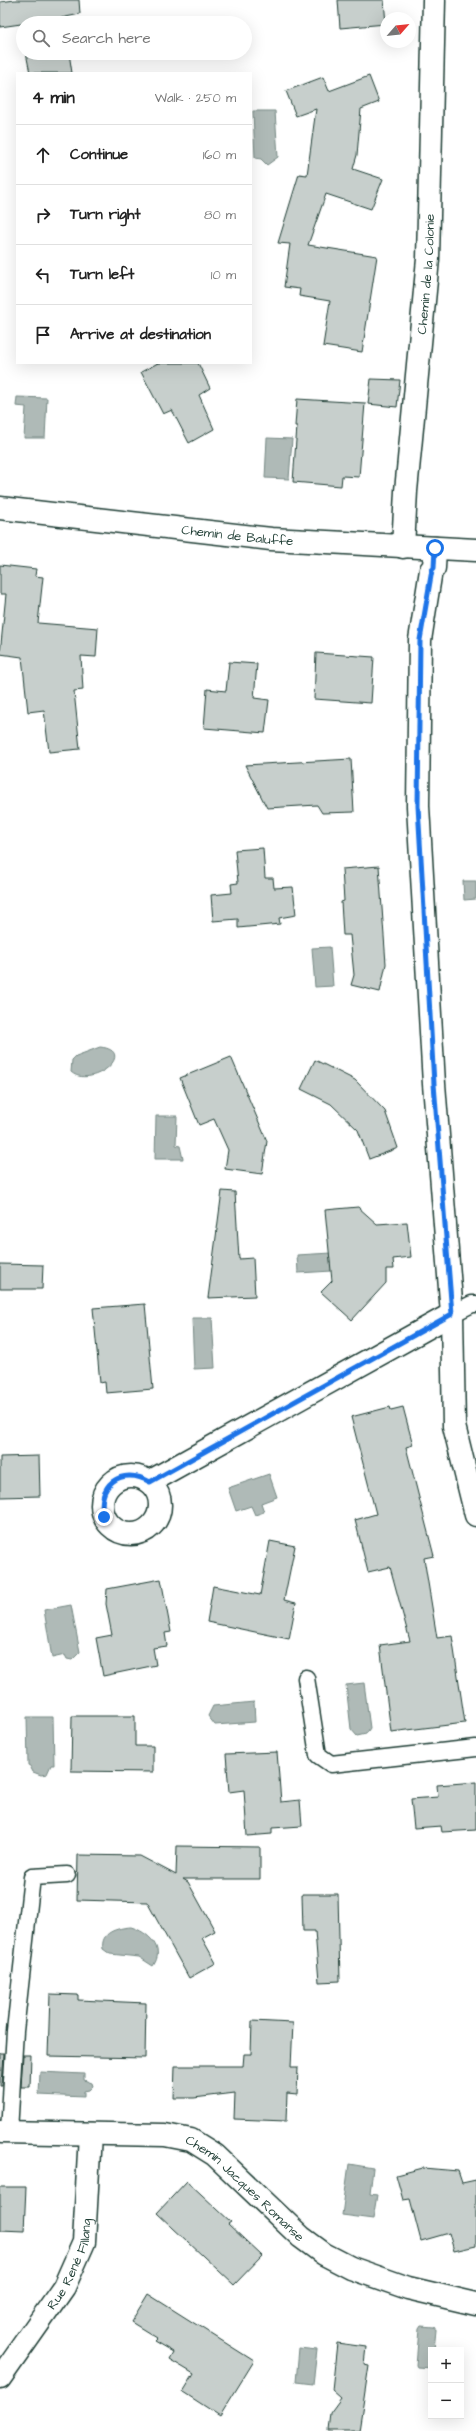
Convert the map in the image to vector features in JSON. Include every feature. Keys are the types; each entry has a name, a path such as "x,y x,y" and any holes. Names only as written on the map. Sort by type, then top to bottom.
{"street":[{"name":"Chemin de la Colonie","path":"403,546 406,491 428,259 434,0"},
{"name":"Chemin de Baluffe","path":"0,508 272,539 476,550"},
{"path":"435,548 434,568 432,570 420,640 418,806 434,1084 452,1314 454,1426 476,1515"},
{"path":"150,1482 452,1314"},
{"name":"Chemin Jacques Romanse","path":"4,2131 165,2135 191,2140 215,2155 301,2237 324,2254 351,2268 408,2288 476,2304"},
{"name":"Rue René Fillang","path":"0,2378 64,2287 84,2242 90,2134"}],"lane":[{"path":"452,1314 472,1304 476,1304"},
{"path":"306,1678 318,1755 331,1764 476,1748"},
{"path":"4,2131 32,1877 67,1875"}],"shaded area":[{"path":"253,111 275,111 278,157 267,165 261,159 255,158"},
{"path":"17,397 47,398 45,438 24,438 26,407 16,406"},
{"path":"267,438 292,439 289,479 265,478"},
{"path":"463,881 476,881 476,899 464,900"},
{"path":"330,947 333,986 315,987 312,948"},
{"path":"100,1047 111,1050 115,1055 108,1068 89,1076 80,1076 71,1072 72,1060 76,1056"},
{"path":"156,1116 177,1116 176,1145 180,1146 183,1159 155,1159"},
{"path":"331,1253 332,1271 298,1273 297,1255"},
{"path":"192,1318 212,1318 215,1368 194,1369"},
{"path":"269,1474 277,1497 261,1503 264,1512 255,1515 251,1506 236,1511 228,1488"},
{"path":"71,1605 80,1652 72,1660 67,1659 65,1655 52,1658 44,1610"},
{"path":"364,1683 370,1728 366,1734 357,1736 351,1729 346,1685"},
{"path":"254,1702 255,1722 215,1725 208,1716 213,1706"},
{"path":"27,1717 53,1717 54,1765 51,1765 47,1774 41,1775 33,1772 28,1765"},
{"path":"131,1927 149,1937 156,1947 157,1953 153,1966 139,1957 110,1954 103,1949 104,1939 107,1935 120,1928"},
{"path":"40,2072 84,2074 84,2080 92,2083 93,2086 89,2090 84,2091 84,2097 39,2095"},
{"path":"349,2164 373,2168 370,2194 377,2195 373,2219 342,2215"},
{"path":"421,2326 434,2327 436,2330 434,2347 428,2347 428,2368 417,2367 416,2365 419,2329"},
{"path":"299,2348 317,2350 313,2384 296,2382"}],"building":[{"path":"15,0 79,0 80,14 70,16 16,16 16,25 0,27 0,2"},
{"path":"338,0 384,0 385,12 380,12 380,25 340,28"},
{"path":"27,60 70,60 72,72 30,72"},
{"path":"369,76 379,102 361,109 357,155 353,169 383,179 371,209 326,194 308,245 377,256 362,352 323,346 330,301 299,296 300,289 284,287 290,244 278,243 299,174 307,175 316,109 296,116 286,91 323,77 329,91"},
{"path":"156,364 198,364 210,388 199,395 214,429 189,443 172,410 163,414 141,372"},
{"path":"371,379 400,380 397,407 368,404"},
{"path":"297,399 365,403 359,477 342,476 341,486 293,482 297,426 295,426"},
{"path":"0,565 36,569 35,576 43,577 38,623 98,628 96,657 81,656 83,690 74,691 80,749 49,752 44,710 28,712 22,657 0,654 6,594 0,594"},
{"path":"316,653 374,657 371,703 314,699"},
{"path":"229,662 257,664 254,698 269,700 265,733 204,728 207,689 226,691"},
{"path":"351,759 354,812 322,813 317,805 267,808 245,765"},
{"path":"263,848 265,878 273,878 274,888 293,887 296,915 279,918 280,924 238,928 238,919 213,921 211,895 232,893 231,884 238,883 235,850"},
{"path":"379,866 386,964 380,992 351,985 354,975 350,935 343,935 341,902 344,901 342,869"},
{"path":"231,1057 267,1141 262,1174 225,1169 228,1150 214,1119 199,1125 180,1078"},
{"path":"315,1060 355,1080 385,1111 398,1148 369,1159 358,1130 331,1104 301,1089"},
{"path":"222,1191 235,1192 239,1259 253,1258 255,1296 208,1298"},
{"path":"358,1207 377,1224 407,1222 411,1257 393,1259 394,1269 386,1269 386,1283 352,1320 321,1292 332,1281 325,1210"},
{"path":"0,1264 43,1265 42,1289 0,1289"},
{"path":"145,1304 153,1389 106,1393 105,1382 100,1383 93,1308"},
{"path":"390,1407 391,1410 403,1407 413,1445 406,1447 434,1556 424,1558 437,1638 452,1636 465,1723 391,1732 380,1645 410,1641 390,1567 368,1572 355,1520 376,1514 351,1417"},
{"path":"39,1456 40,1496 0,1497 0,1457"},
{"path":"270,1541 295,1546 284,1600 296,1603 289,1639 207,1622 213,1586 260,1595"},
{"path":"161,1579 171,1632 165,1633 167,1646 153,1648 156,1665 103,1676 96,1638 112,1635 106,1604 107,1589"},
{"path":"72,1716 135,1716 135,1746 153,1746 153,1772 71,1771"},
{"path":"277,1752 281,1802 300,1800 302,1826 272,1828 272,1834 247,1836 244,1790 229,1792 226,1754"},
{"path":"476,1782 476,1830 442,1832 441,1826 414,1828 411,1799 438,1797 437,1785"},
{"path":"177,1846 260,1847 260,1879 183,1879 188,1882 215,1931 202,1938 216,1963 189,1978 147,1902 77,1900 78,1855 140,1856 176,1875"},
{"path":"302,1894 338,1894 340,1981 319,1982 315,1931 303,1931"},
{"path":"50,1994 78,1995 78,2000 146,2003 145,2058 48,2056"},
{"path":"252,2021 293,2023 291,2067 298,2067 297,2094 287,2093 286,2121 234,2119 235,2093 194,2098 174,2098 175,2066 243,2066 244,2054 251,2054"},
{"path":"0,2053 4,2053 2,2086 0,2086"},
{"path":"23,2055 31,2055 30,2087 21,2087"},
{"path":"423,2168 458,2171 462,2183 476,2180 476,2246 454,2251 449,2233 421,2241 410,2199 403,2200 396,2175"},
{"path":"187,2181 231,2222 228,2224 262,2256 234,2285 157,2213"},
{"path":"0,2187 26,2187 24,2231 0,2230"},
{"path":"148,2294 254,2361 220,2416 183,2392 194,2374 169,2359 173,2352 154,2341 157,2338 131,2322"},
{"path":"337,2343 366,2347 364,2364 369,2365 359,2431 328,2431 330,2413 341,2398 332,2390"}],"route":[{"path":"104,1517 102,1498 106,1488 121,1476 131,1475 141,1477 150,1482 452,1314 434,1084 418,806 420,640 432,570 434,568 435,548"}]}
